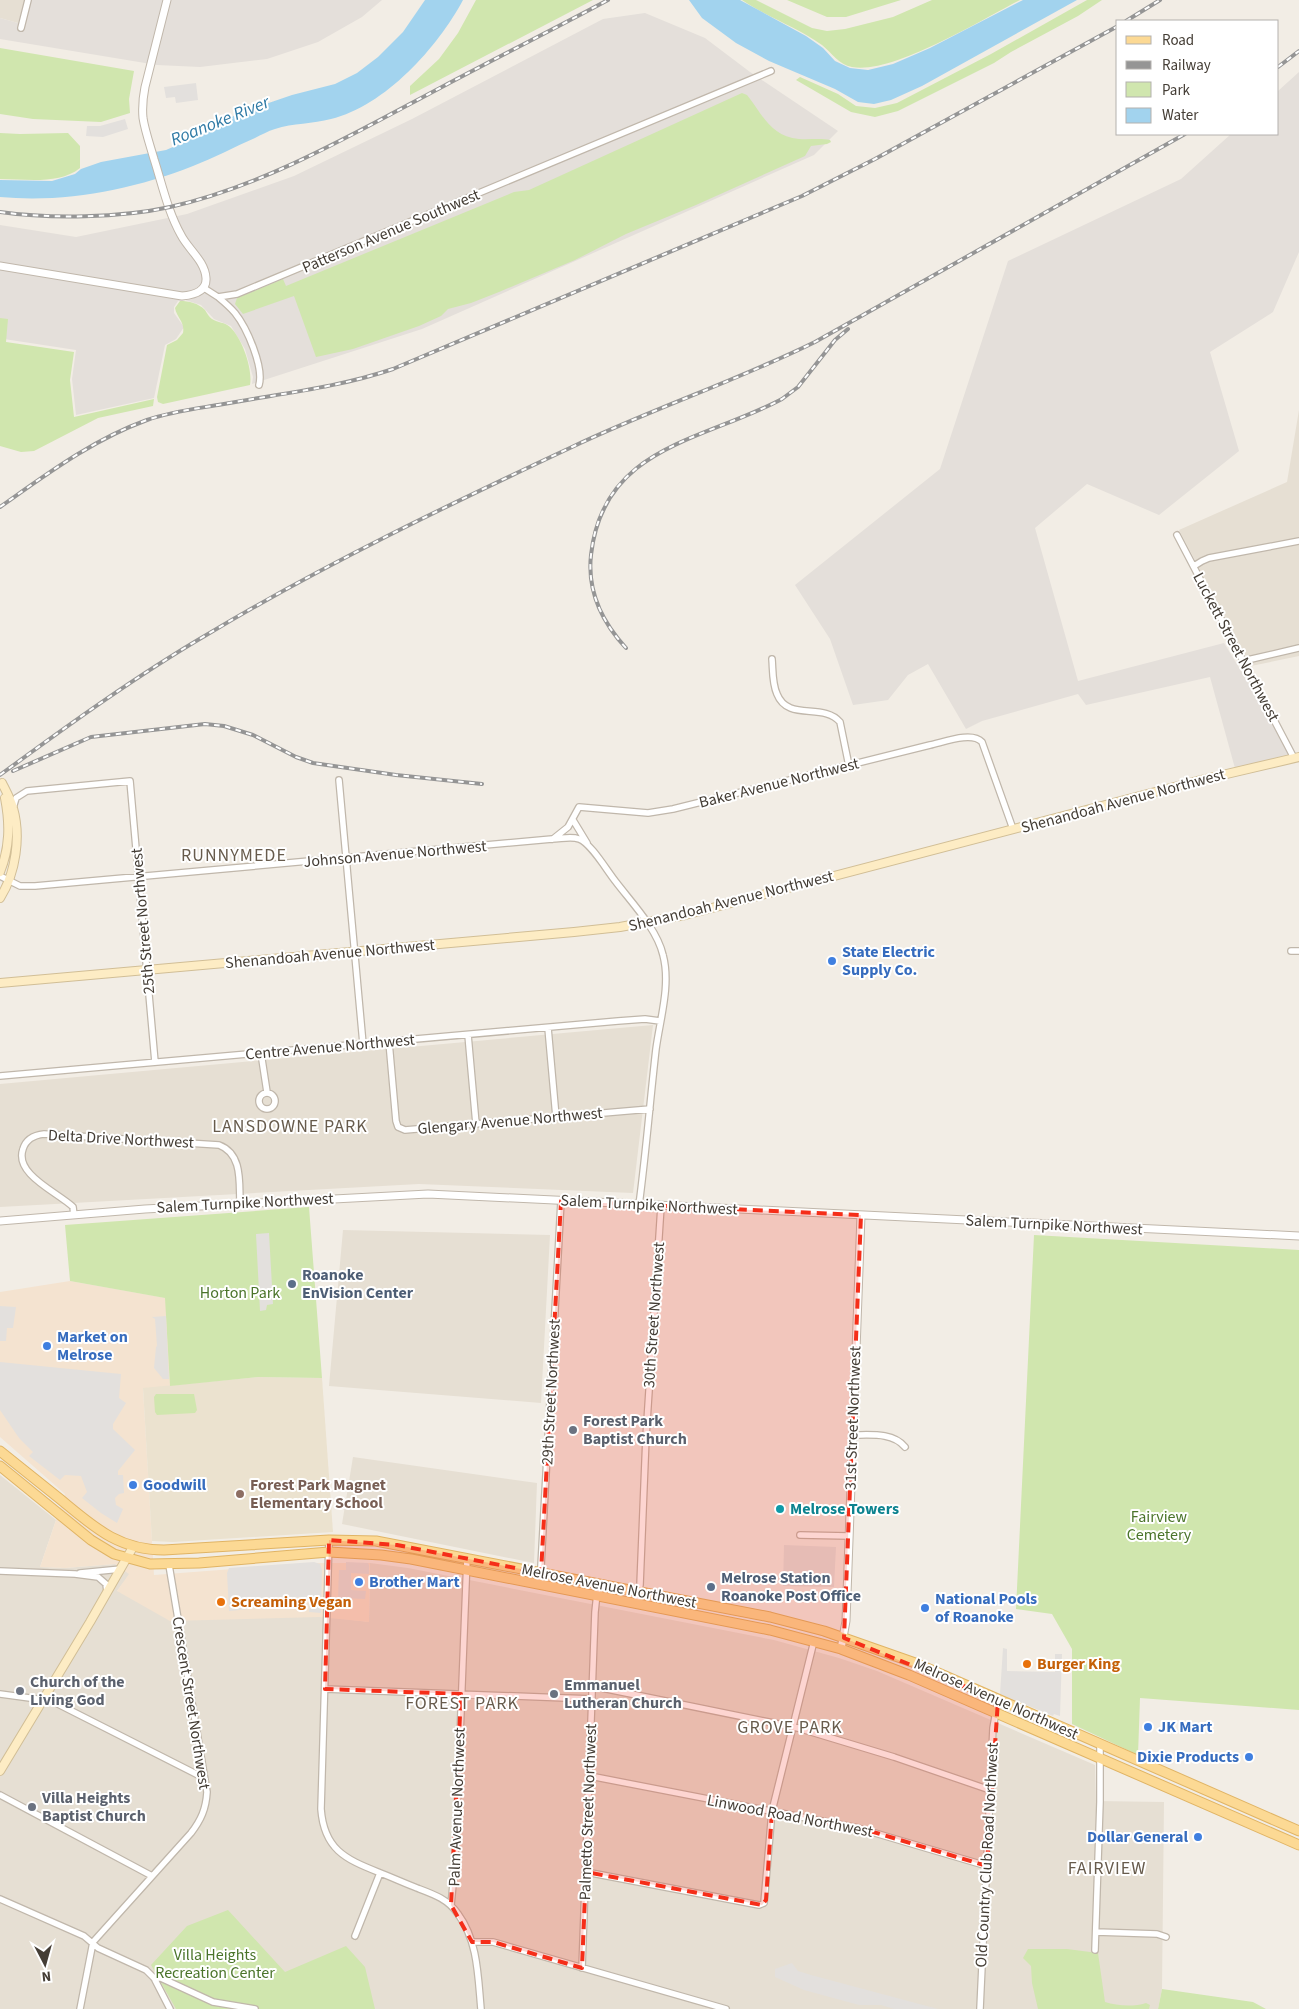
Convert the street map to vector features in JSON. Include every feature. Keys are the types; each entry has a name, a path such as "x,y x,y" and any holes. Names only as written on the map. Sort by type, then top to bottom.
{"main road":[{"name":"Shenandoah Avenue Northwest","path":"0,983 574,932 649,923 1201,780 1297,758"},
{"path":"0,872 7,852 9,831 9,816 2,783 13,808 16,840 9,882 0,898"},
{"name":"Melrose Avenue Northwest","path":"0,1451 101,1533 133,1547 164,1550 329,1540 376,1541 770,1617 844,1638 918,1664 1299,1832"},
{"name":"Melrose Avenue Northwest","path":"0,1466 107,1551 148,1564 169,1565 329,1552 381,1555 597,1595 770,1630 814,1641 841,1649 909,1675 1299,1846"},
{"path":"0,1771 133,1547"}],"street":[{"path":"21,28 28,0"},
{"path":"0,266 182,296 195,294 204,288 207,280 204,270 180,234 163,190 143,118 142,100 167,0"},
{"name":"Patterson Avenue Southwest","path":"218,297 237,294 293,272 771,71"},
{"path":"204,288 218,297 235,313 248,335 260,374 259,385"},
{"name":"Luckett Street Northwest","path":"1177,536 1297,758"},
{"path":"1194,566 1209,558 1299,541"},
{"path":"1243,661 1299,648"},
{"path":"772,659 774,686 782,703 796,710 827,713 840,722 849,766"},
{"name":"Baker Avenue Northwest","path":"573,820 579,807 648,813 673,810 970,736 982,742 1013,829"},
{"path":"339,780 363,1044"},
{"name":"25th Street Northwest","path":"13,808 16,798 27,791 130,781 155,1062"},
{"path":"552,839 562,833 573,820 638,913 649,923 660,944 665,964 665,991 639,1204"},
{"path":"552,839 576,838 584,842 593,851"},
{"name":"Johnson Avenue Northwest","path":"0,876 20,886 35,886 552,839"},
{"path":"1291,951 1299,951"},
{"name":"Centre Avenue Northwest","path":"0,1076 645,1019 660,1021"},
{"path":"548,1028 556,1117"},
{"path":"468,1035 476,1124"},
{"name":"Glengary Avenue Northwest","path":"388,1042 396,1123 405,1130 650,1109"},
{"path":"261,1053 267,1092"},
{"name":"Delta Drive Northwest","path":"74,1215 73,1207 31,1176 24,1168 22,1152 28,1140 34,1136 44,1134 220,1145 233,1154 238,1165 240,1203"},
{"name":"Salem Turnpike Northwest","path":"0,1222 240,1203 428,1194 1299,1236"},
{"name":"29th Street Northwest","path":"540,1584 560,1201"},
{"name":"30th Street Northwest","path":"636,1604 639,1592 646,1437 661,1206"},
{"name":"31st Street Northwest","path":"841,1649 846,1621 861,1215"},
{"path":"852,1435 887,1436 896,1439 905,1447"},
{"path":"0,1466 10,1460"},
{"path":"800,1535 849,1536"},
{"path":"329,1540 321,1809 324,1830 335,1848 347,1859 434,1894 451,1905 465,1925 472,1942 481,2009"},
{"name":"Palm Avenue Northwest","path":"451,1905 455,1864 467,1558"},
{"name":"Crescent Street Northwest","path":"92,1944 182,1844 202,1818 207,1800 169,1565"},
{"path":"75,1574 121,1569"},
{"path":"0,1571 75,1574 102,1579 106,1584 107,1592"},
{"name":"Palmetto Street Northwest","path":"582,1968 592,1686 598,1584"},
{"path":"586,1872 759,1905 764,1903 772,1811 814,1641"},
{"path":"592,1686 793,1727 894,1757 990,1790"},
{"path":"325,1689 592,1699"},
{"path":"0,1694 52,1701 204,1778"},
{"name":"Old Country Club Road Northwest","path":"980,2009 990,1790 995,1713 998,1700"},
{"path":"1095,1950 1100,1745"},
{"name":"Linwood Road Northwest","path":"590,1776 870,1830 987,1866"},
{"path":"0,1795 152,1876"},
{"path":"355,1936 380,1873"},
{"path":"0,1899 84,1936 92,1944 146,1970 154,1978 170,2009"},
{"path":"1096,1932 1166,1936"},
{"path":"472,1942 493,1942 726,2009"},
{"path":"80,2009 92,1944"},
{"path":"154,1978 161,1978 212,2002 255,2009"}],"highlighted area":[{"path":"561,1201 861,1215 844,1638 998,1700 987,1866 870,1831 772,1811 766,1900 762,1905 586,1872 582,1968 493,1942 472,1942 451,1905 461,1694 325,1689 329,1540 397,1545 541,1573"}],"shaded area":[{"path":"0,0 25,0 18,23 0,18"},
{"path":"25,0 382,0 362,17 318,42 267,59 200,67 157,65 0,39 0,18 18,23"},
{"path":"645,13 705,38 750,72 838,131 814,155 422,329 252,384 253,377 245,349 231,326 214,319 201,305 185,300 178,301 174,307 174,313 184,327 176,339 165,345 154,398 76,415 72,379 76,350 4,339 0,367 0,225 76,237 187,214 294,176 412,119 603,19"},
{"path":"1299,72 1299,252 1273,312 1210,352 1239,451 1159,515 1087,484 1035,528 1078,681 1224,643 1294,758 1236,772 1210,677 1086,705 1078,694 982,721 966,729 928,664 908,675 888,700 853,705 830,639 795,585 940,469 1008,261 1181,179 1230,135 1279,135 1279,90"},
{"path":"196,83 198,100 176,103 175,97 166,98 164,87"},
{"path":"125,119 128,129 103,137 86,136 87,126 100,126"},
{"path":"1299,410 1299,656 1251,666 1179,530 1287,482"},
{"path":"653,1025 633,1193 419,1184 0,1207 0,1084"},
{"path":"343,1230 550,1235 541,1403 329,1386"},
{"path":"269,1233 273,1304 267,1305 266,1310 260,1311 256,1234"},
{"path":"70,1281 166,1298 170,1386 143,1389 154,1575 314,1563 370,1563 369,1622 319,1617 170,1621 117,1591 129,1574 115,1564 65,1568 40,1567 65,1494 0,1437 0,1292"},
{"path":"0,1306 16,1307 13,1328 7,1328 6,1341 0,1341"},
{"path":"166,1316 169,1379 163,1379 154,1368 157,1346 155,1319 152,1317"},
{"path":"0,1362 121,1374 119,1398 126,1403 113,1424 113,1429 135,1450 118,1471 118,1475 123,1475 124,1493 119,1494 115,1498 116,1505 123,1509 117,1523 82,1498 87,1492 81,1476 65,1475 60,1480 29,1456 33,1452 19,1438 0,1410"},
{"name":"Forest Park Magnet Elementary School","path":"258,1377 322,1378 333,1532 173,1542 152,1541 143,1388"},
{"path":"353,1457 537,1483 534,1563 342,1524"},
{"path":"0,1475 56,1520 40,1567 65,1568 115,1564 130,1574 117,1591 369,1622 370,1563 408,1568 774,1640 839,1658 877,1671 1095,1765 1096,1801 1164,1802 1162,1989 1158,2009 0,2009"},
{"path":"784,1545 836,1547 834,1587 783,1586"},
{"path":"314,1562 320,1564 322,1570 321,1613 309,1612 310,1597 250,1598 250,1609 229,1611 227,1573 229,1568"},
{"path":"346,1562 368,1563 369,1574 351,1573 351,1590 366,1591 365,1599 338,1598 339,1570 346,1570"},
{"path":"1003,1648 1007,1649 1007,1671 1055,1672 1055,1654 1062,1654 1060,1716 1054,1714 1053,1716 1000,1694"},
{"path":"792,1963 798,1971 938,2009 894,2009 881,2005 859,2005 804,1990 775,1977 775,1969"}],"green space":[{"path":"476,0 593,0 410,95 410,86 439,59 458,33"},
{"path":"742,0 756,0 812,28 827,31 845,29 893,17 932,0 1020,0 961,32 913,54 890,63 869,67 852,67 843,64 822,45"},
{"path":"787,0 901,0 846,17 827,17"},
{"path":"1087,0 1102,0 1078,16 994,63 898,111 875,117 851,112 796,80 800,77 838,94 856,106 875,108 897,103 991,54"},
{"path":"0,48 134,71 129,99 130,113 101,122 33,119 0,114"},
{"path":"742,93 747,95 768,123 781,134 799,139 826,139 831,142 811,146 805,156 626,234 575,260 471,303 448,309 441,316 419,326 353,349 316,357 294,296 243,314 235,304 237,298 283,279 286,286 514,192 529,190"},
{"path":"0,133 68,133 80,146 80,168 62,177 52,179 0,179"},
{"path":"180,301 190,302 199,306 212,319 228,325 239,338 250,371 250,385 163,404 158,402 157,397 167,345 177,340 183,333 183,326 175,308"},
{"path":"0,318 8,319 6,342 74,352 70,380 74,417 154,399 153,406 98,418 34,451 21,452 0,446"},
{"name":"Horton Park","path":"309,1207 322,1378 258,1377 170,1386 165,1298 70,1281 65,1225"},
{"name":"Fairview Cemetery","path":"1034,1235 1299,1250 1299,1710 1140,1698 1138,1755 1072,1724 1072,1649 1052,1614 1016,1609"},
{"path":"156,1394 194,1394 197,1410 195,1413 157,1415 154,1397"},
{"name":"Villa Heights Recreation Center","path":"228,1910 285,1972 346,1946 365,1967 375,2009 176,2009 151,1965 187,1926"},
{"path":"1028,1949 1067,1949 1098,1953 1105,2002 1126,2005 1146,2003 1150,2005 1149,2009 1038,2009 1032,1983 1031,1966 1023,1958"},
{"path":"1162,1989 1253,2002 1266,2009 1158,2009"}],"water":[{"path":"425,0 463,0 439,37 408,72 371,102 351,112 324,121 272,130 209,160 146,182 122,188 98,193 49,198 0,197 0,180 52,181 75,174 81,169 101,162 166,150 196,137 239,113 292,95 335,84 357,73 378,57 403,32"},
{"path":"689,0 740,0 806,36 823,48 835,61 850,68 868,70 893,64 930,48 1023,0 1077,0 922,86 891,100 874,104 858,102 835,89 769,61 736,43 702,18"}],"railway":[{"path":"0,212 41,216 85,216 150,211 205,198 240,186 342,140 608,0"},
{"path":"1128,20 1160,0"},
{"path":"0,507 53,470 107,437 147,420 182,411 329,386 393,369 802,196 875,159 1116,27"},
{"path":"1279,66 1299,51"},
{"path":"0,775 128,684 208,634 297,583 433,513 572,447 755,370 815,342 1183,135"},
{"path":"626,648 603,617 594,593 590,568 599,519 615,491 636,469 661,452 782,399 798,387 835,340 848,329"},
{"path":"13,771 91,737 205,724 224,726 253,735 296,757 313,763 396,775 482,784"}],"place":[{"name":"State Electric Supply Co.","path":"832,961"},
{"name":"Roanoke EnVision Center","path":"292,1284"},
{"name":"Market on Melrose","path":"47,1346"},
{"name":"Forest Park Baptist Church","path":"573,1430"},
{"name":"Goodwill","path":"133,1485"},
{"name":"Forest Park Magnet Elementary School","path":"240,1494"},
{"name":"Melrose Towers","path":"780,1509"},
{"name":"Brother Mart","path":"359,1582"},
{"name":"Melrose Station Roanoke Post Office","path":"711,1587"},
{"name":"Screaming Vegan","path":"221,1602"},
{"name":"National Pools of Roanoke","path":"925,1608"},
{"name":"Burger King","path":"1027,1664"},
{"name":"Church of the Living God","path":"20,1691"},
{"name":"Emmanuel Lutheran Church","path":"554,1694"},
{"name":"JK Mart","path":"1148,1727"},
{"name":"Dixie Products","path":"1249,1757"},
{"name":"Villa Heights Baptist Church","path":"32,1807"},
{"name":"Dollar General","path":"1198,1837"}],"district":[{"name":"RUNNYMEDE","path":"234,855"},
{"name":"LANSDOWNE PARK","path":"290,1126"},
{"name":"FOREST PARK","path":"462,1703"},
{"name":"GROVE PARK","path":"790,1727"},
{"name":"FAIRVIEW","path":"1107,1868"}],"water label":[{"name":"Roanoke River","path":"220,121"}]}
